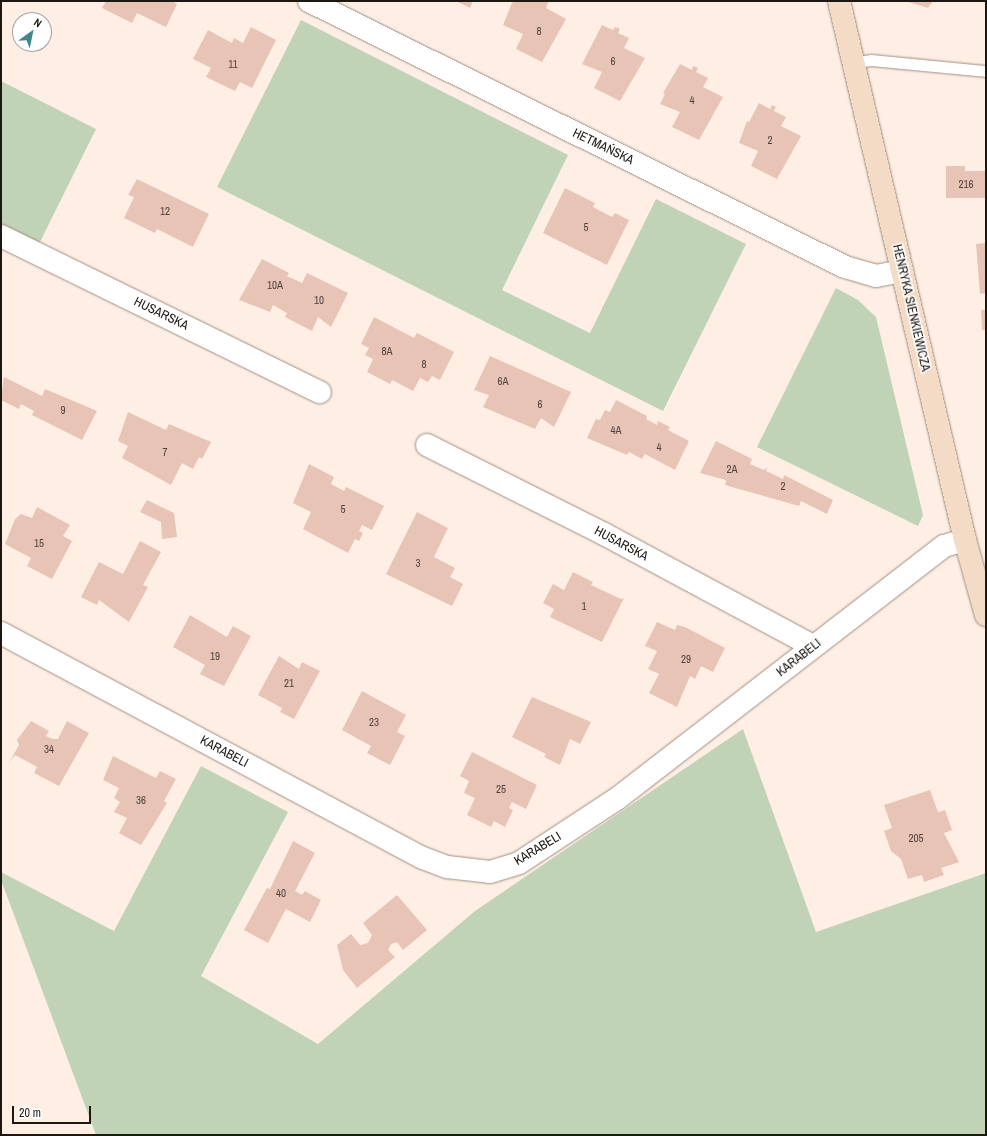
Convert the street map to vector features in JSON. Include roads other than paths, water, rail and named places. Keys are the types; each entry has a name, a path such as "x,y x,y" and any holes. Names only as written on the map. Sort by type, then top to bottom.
{"street":[{"name":"HETMAŃSKA","path":"309,1 845,267 876,276 902,272"},
{"name":"HENRYKA SIENKIEWICZA","path":"839,1 965,540 986,615"},
{"name":"HUSARSKA","path":"1,236 320,392"},
{"name":"HUSARSKA","path":"427,445 604,534 814,646"},
{"name":"KARABELI","path":"1,633 423,858 447,867 490,872 519,863 618,798 944,546 965,540"}],"lane":[{"path":"853,62 871,60 986,71"}]}
